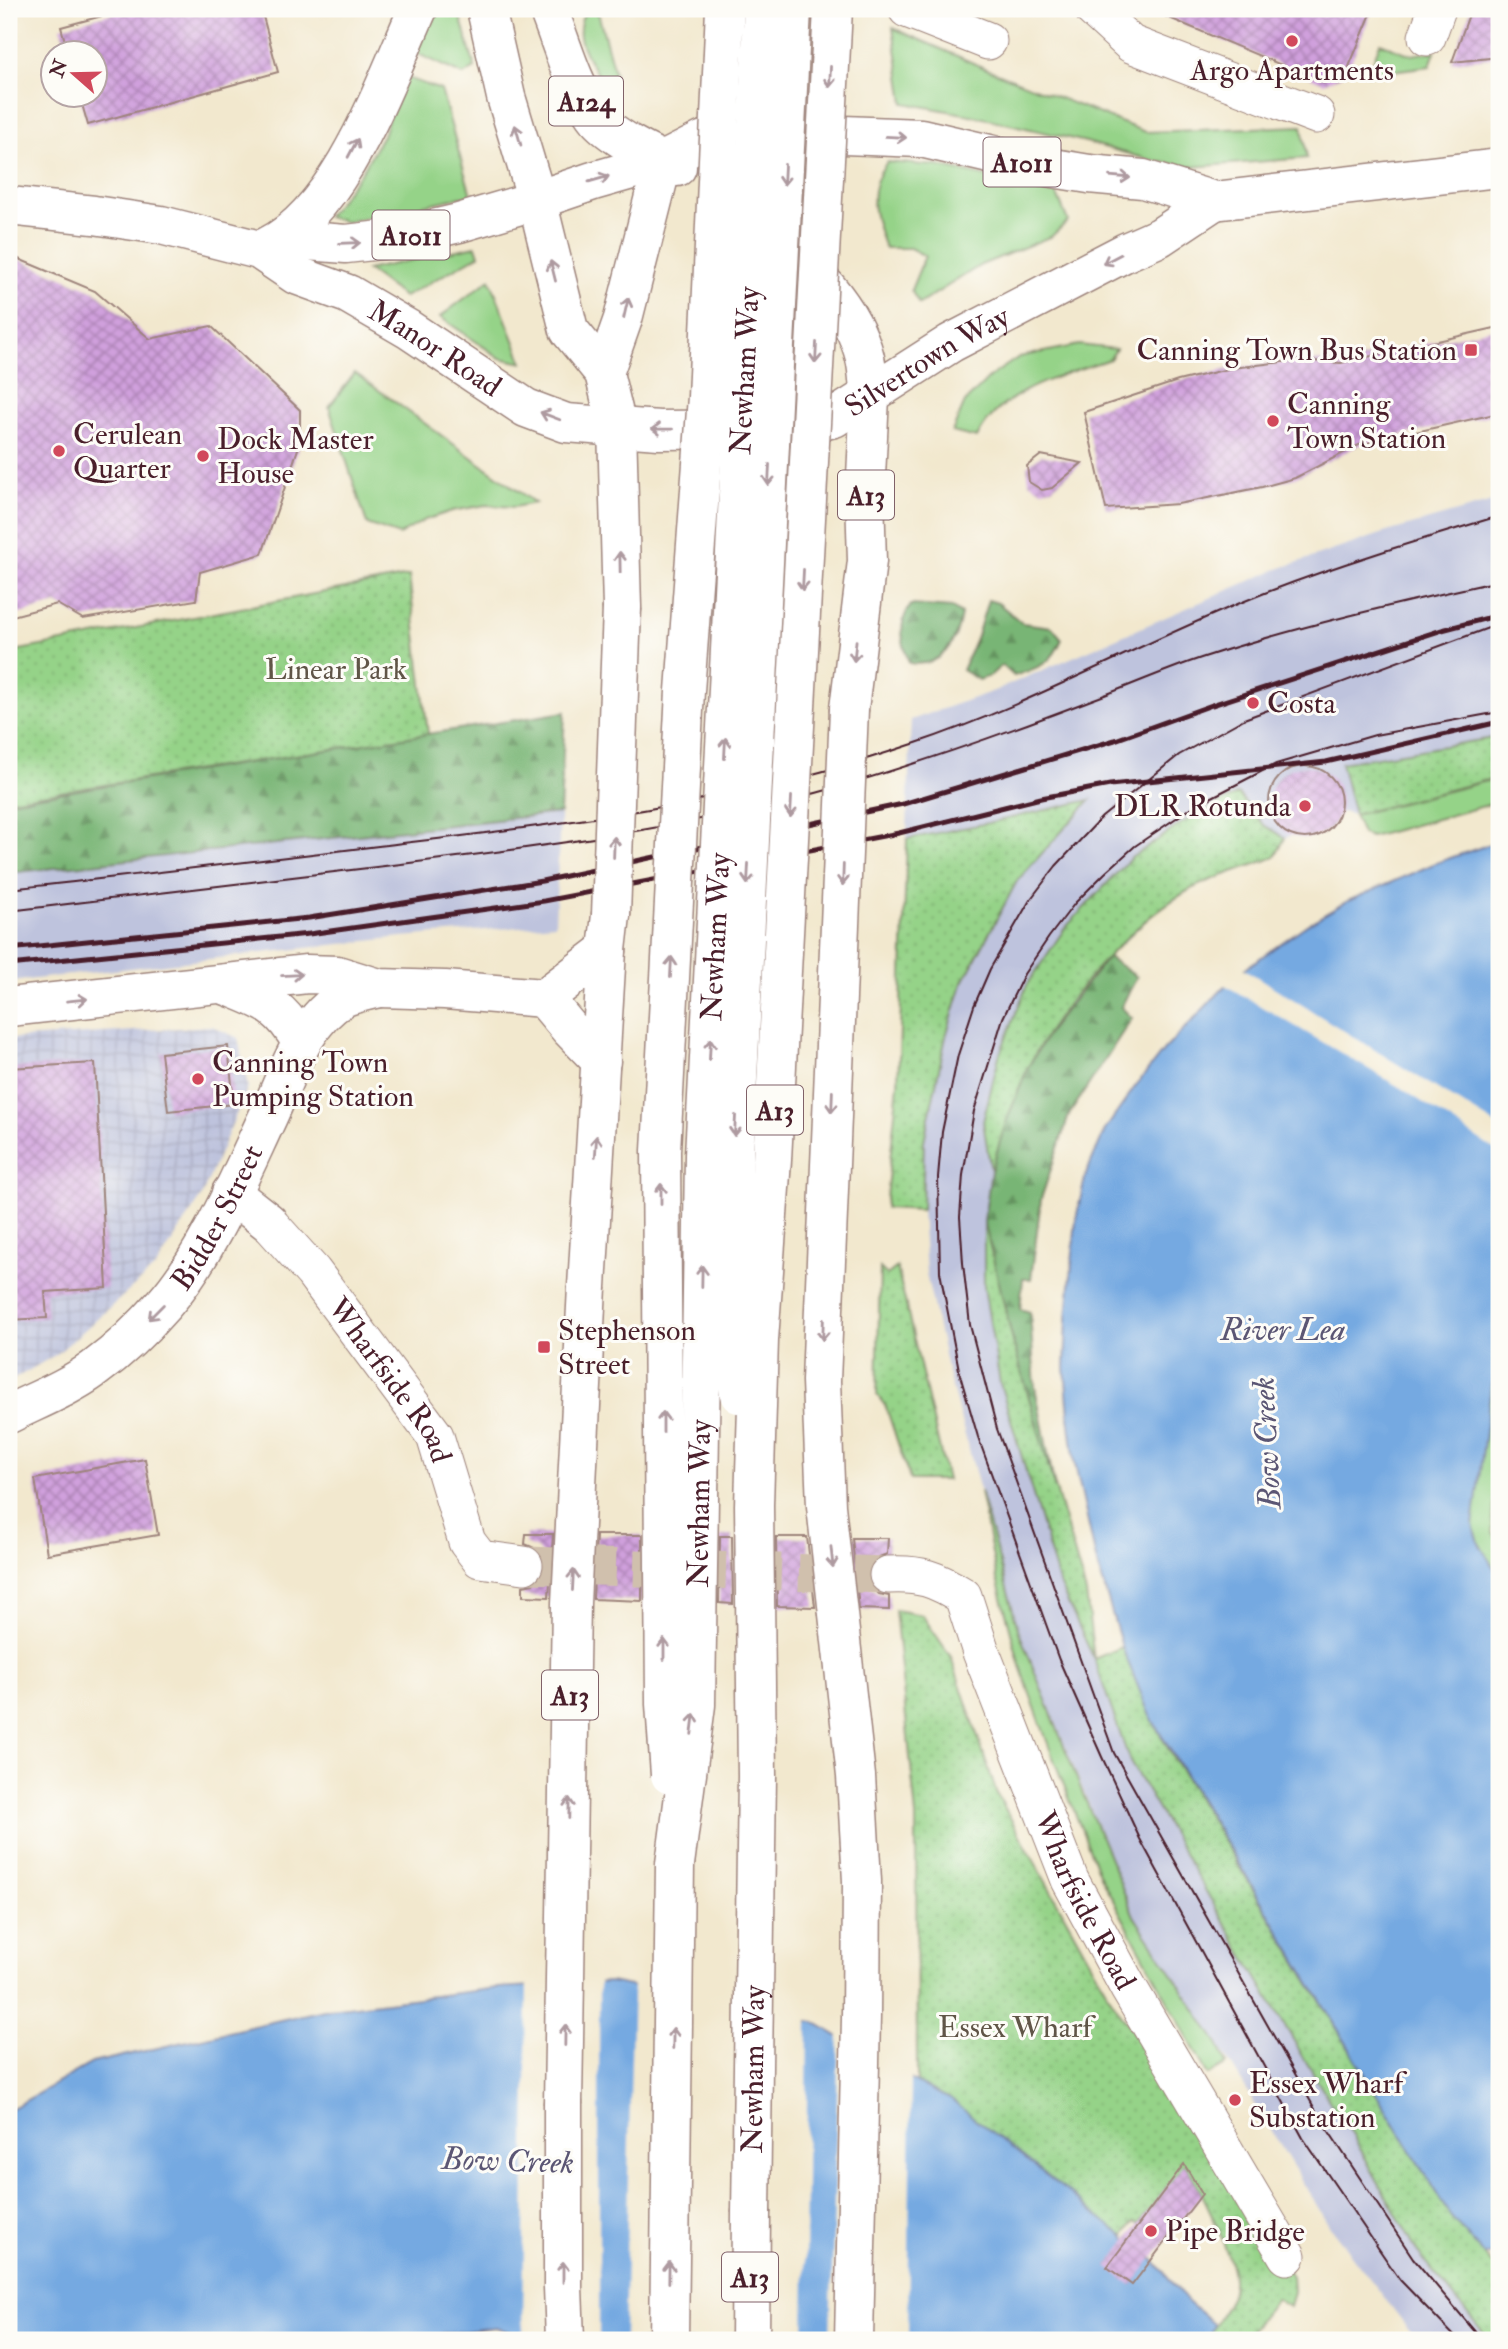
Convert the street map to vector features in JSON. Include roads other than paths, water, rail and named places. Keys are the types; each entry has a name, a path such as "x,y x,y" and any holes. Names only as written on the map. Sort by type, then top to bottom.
{"main road":[{"path":"270,244 319,203 332,188 367,123 418,9"},
{"name":"A124","path":"486,9 506,97 537,200 569,330 604,373"},
{"name":"A124","path":"548,9 579,88 595,117 612,131 663,161"},
{"name":"Newham Way","path":"669,2340 676,1864 665,1704 661,1152 685,691 707,397 725,9"},
{"name":"Newham Way","path":"676,1864 696,1704 704,1155 763,9"},
{"name":"Newham Way","path":"754,1505 731,1339 734,1157 792,9"},
{"name":"Newham Way","path":"750,2340 757,1776 754,1505 759,1340 773,1146 833,9"},
{"name":"Silvertown Way","path":"663,161 704,139 744,131 921,138 1041,166 1143,179 1214,201 1499,168"},
{"path":"604,373 623,319 663,161 696,175 732,198 815,272 853,325 865,359 870,397"},
{"name":"Manor Road","path":"9,206 94,215 270,244 346,244 391,239 459,223 663,161"},
{"name":"Silvertown Way","path":"617,426 659,430 788,429 834,418 951,343 1126,251 1160,237 1214,201"},
{"name":"Manor Road","path":"270,244 296,275 348,294 396,322 526,408 566,423 617,426"},
{"name":"A13","path":"565,2340 563,2104 571,1604 590,1225 611,915 622,608 617,426 604,373"},
{"name":"A13","path":"854,2340 862,1881 856,1776 826,1506 821,1381 849,709 867,561 866,496 870,397"},
{"path":"9,1007 307,974 337,975 387,988 544,998 607,950"},
{"path":"225,985 272,1004 290,1021 301,1042"},
{"name":"Bidder Street","path":"9,1414 93,1370 132,1337 165,1303 197,1257 231,1193 301,1042 317,1021 344,998 387,988"},
{"path":"544,998 601,1061"},
{"name":"Wharfside Road","path":"231,1193 268,1222"}],"street":[{"path":"1093,9 1132,44 1316,115"},
{"path":"916,10 988,41"},
{"name":"Wharfside Road","path":"268,1222 313,1272 435,1436 467,1542 480,1559 524,1565"},
{"name":"Wharfside Road","path":"888,1575 914,1574 941,1582 963,1595 981,1652 1070,1880 1128,1987 1287,2256"}],"water":[{"name":"River Lea","path":"1499,841 1499,1370 1491,1386 1473,1525 1480,1545 1499,1576 1499,2255 1483,2254 1450,2216 1150,1716 1122,1647 1096,1559 1075,1464 1065,1368 1076,1219 1086,1174 1105,1130 1164,1050 1236,975 1308,924 1348,901 1436,863"},
{"name":"Bow Creek","path":"610,1982 814,2022 917,2083 950,2099 1155,2261 1188,2302 1214,2324 1209,2337 1213,2340 531,2340 496,2327 403,2340 9,2340 9,2110 92,2063 324,2010 497,1988"}],"tunnel":[{"path":"524,1565 888,1575"}],"tram line":[{"path":"9,889 532,827 661,807 788,780 851,764 959,728 1270,591 1499,516"},
{"path":"9,911 537,846 649,829 761,806 816,793 952,751 1238,646 1349,616 1499,581"},
{"path":"1458,2340 1400,2280 1303,2138 1140,1839 1102,1757 1059,1660 978,1437 960,1375 940,1272 938,1177 942,1132 958,1055 990,969 1030,900 1056,866 1102,817 1179,755 1244,719 1499,624"},
{"path":"1482,2340 1413,2258 1320,2118 1114,1753 997,1429 970,1325 960,1217 963,1175 974,1111 1003,1018 1024,974 1049,937 1075,903 1105,873 1135,846 1191,808 1276,764 1375,735 1499,712"}],"railway":[{"path":"9,949 309,918 542,881 903,804 1115,740 1212,705 1442,630 1499,615"},
{"path":"9,965 309,934 544,901 899,833 1041,798 1110,785 1326,762 1499,722"}],"place":[{"name":"Argo Apartments","path":"1292,41"},
{"name":"Canning Town Bus Station","path":"1471,350"},
{"name":"Canning Town Station","path":"1273,421"},
{"name":"Cerulean Quarter","path":"59,451"},
{"name":"Dock Master House","path":"203,456"},
{"name":"Costa","path":"1253,703"},
{"name":"DLR Rotunda","path":"1305,806"},
{"name":"Canning Town Pumping Station","path":"198,1079"},
{"name":"Stephenson Street","path":"544,1347"},
{"name":"Essex Wharf Substation","path":"1235,2100"},
{"name":"Pipe Bridge","path":"1151,2231"}],"park label":[{"name":"Linear Park","path":"336,669"},
{"name":"Essex Wharf","path":"1015,2027"}]}
